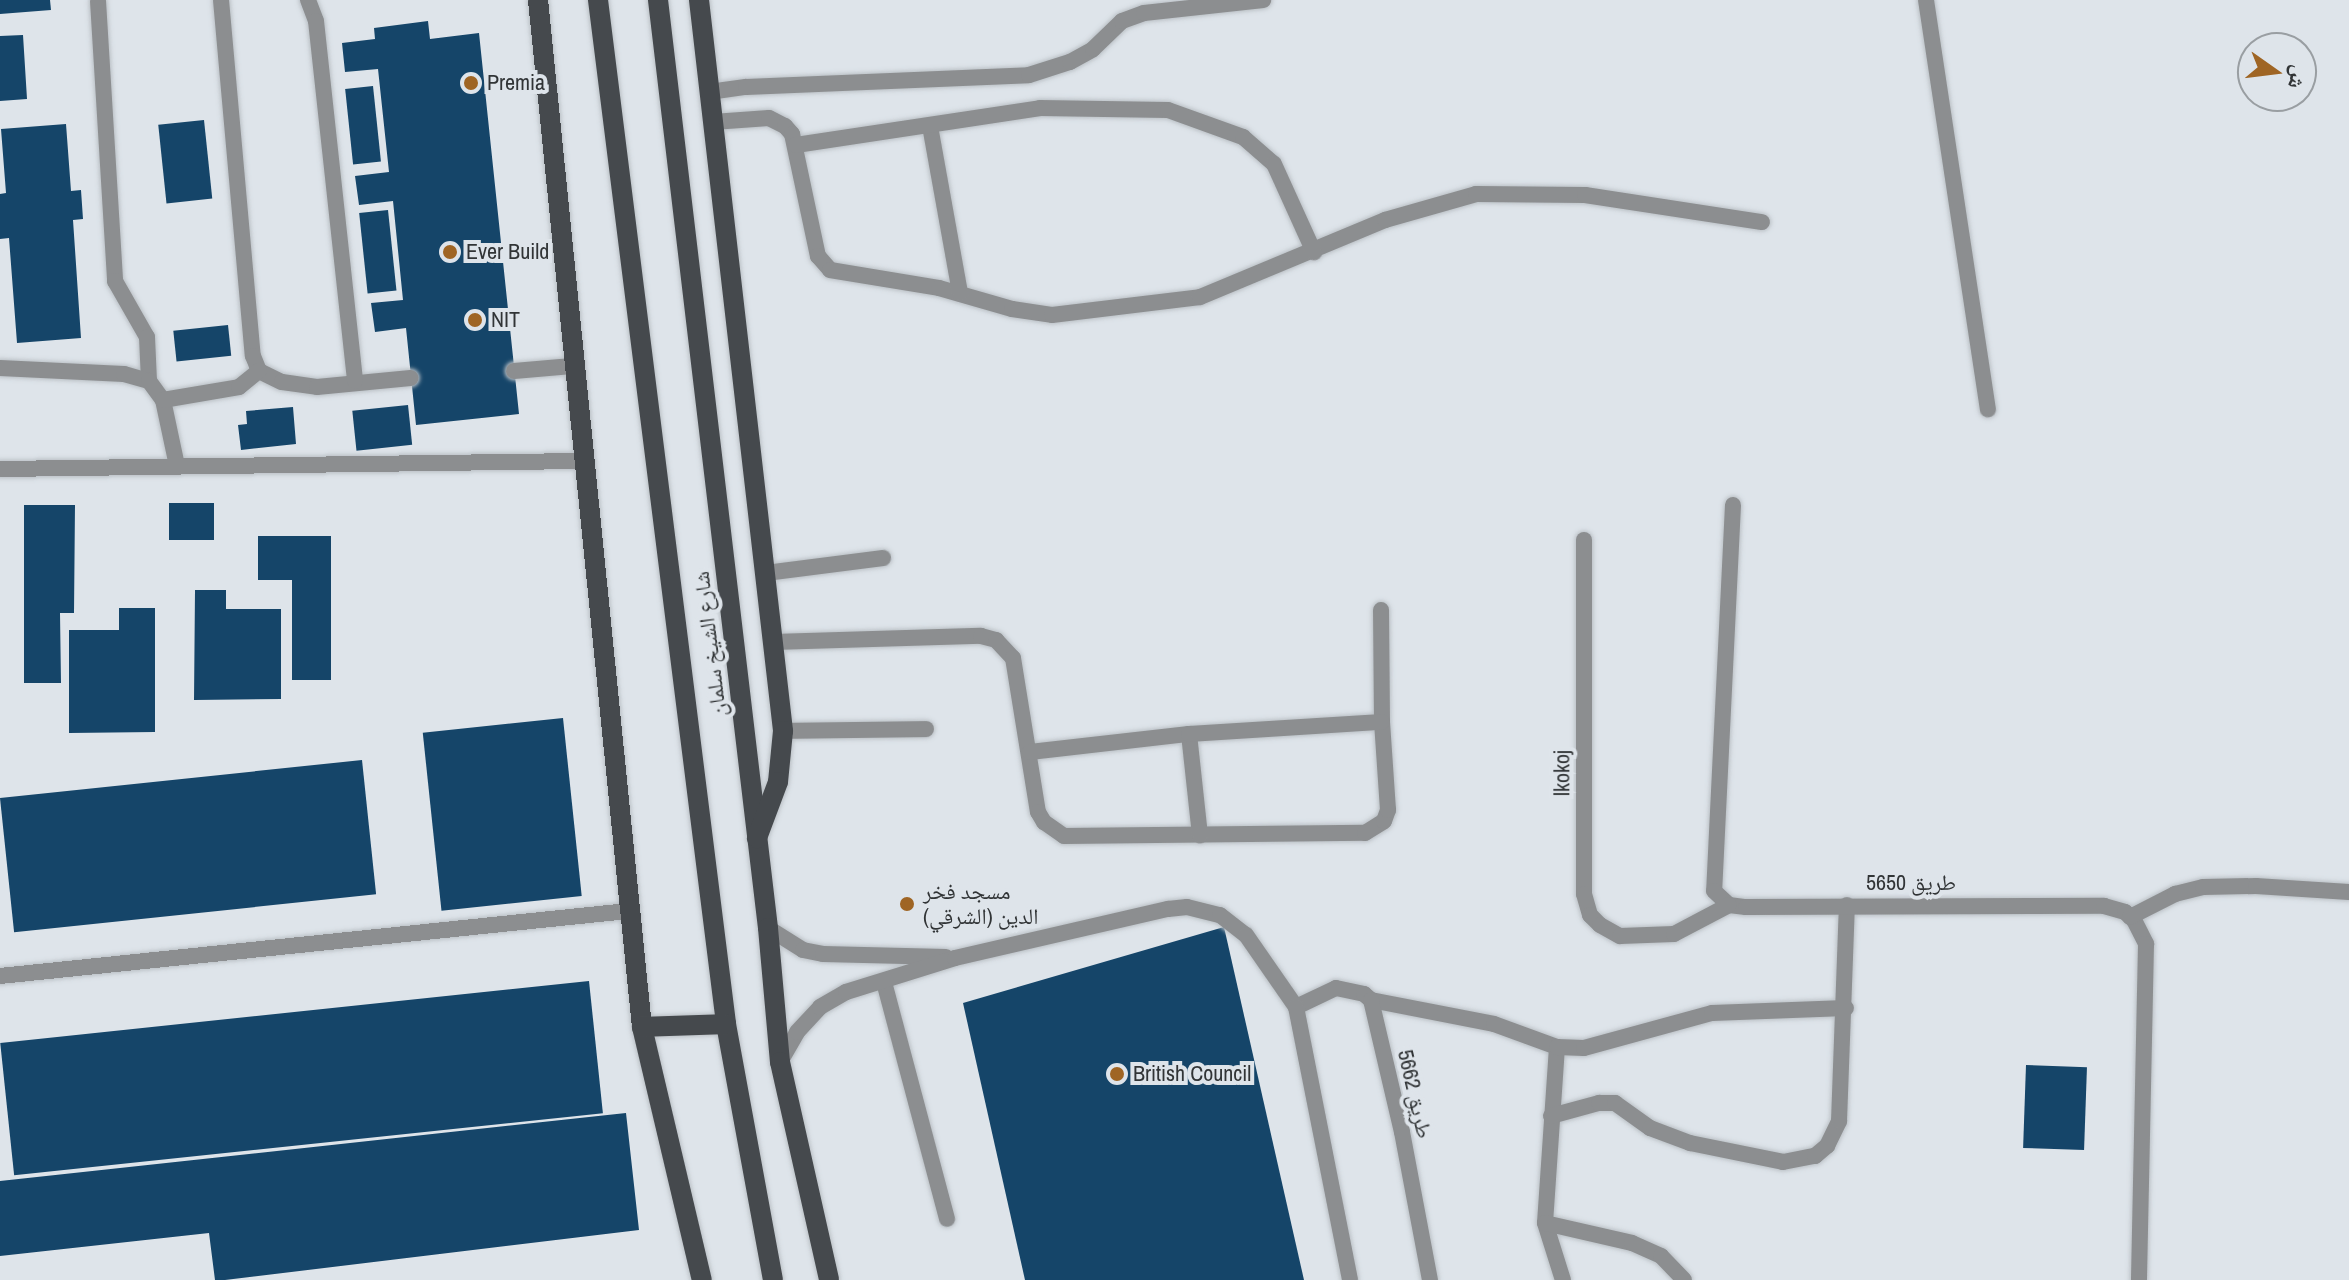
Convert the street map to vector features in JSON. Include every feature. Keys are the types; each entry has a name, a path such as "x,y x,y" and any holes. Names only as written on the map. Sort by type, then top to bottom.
{"main road":[{"path":"538,0 572,366 642,1027 702,1280"},
{"name":"شارع الشيخ سلمان","path":"598,0 726,1024 773,1280"},
{"name":"شارع الشيخ سلمان","path":"658,0 768,928 780,1062 829,1280"},
{"path":"699,0 783,731 778,782 757,838"},
{"path":"642,1027 726,1024"}],"street":[{"path":"221,0 253,356 259,371 282,382 317,387 411,378"},
{"path":"308,0 316,21 355,381"},
{"path":"709,92 746,87 1029,75 1070,62 1093,49 1122,21 1144,13 1263,0"},
{"path":"1926,0 1988,409"},
{"path":"98,1 115,281 147,337 149,381 163,400 177,466"},
{"path":"796,145 1065,107 1168,110 1207,121 1243,137 1274,164 1314,252"},
{"path":"713,122 769,118 785,126 796,145 823,264 842,275 960,293 1012,309 1073,314 1200,297 1419,208 1476,194 1585,195 1762,222"},
{"path":"930,126 960,293"},
{"path":"514,371 572,366"},
{"path":"0,368 124,374 149,381"},
{"path":"163,400 239,387 259,371"},
{"path":"0,469 582,461"},
{"path":"1729,905 1714,891 1712,877 1733,505"},
{"name":"lkokoj","path":"1584,540 1584,894 1590,915 1620,936 1674,934 1729,905"},
{"path":"766,573 883,558"},
{"path":"773,642 981,636 996,640 1013,658 1038,812 1053,831 1076,837 1365,833 1375,828 1388,810 1382,722 1381,610"},
{"path":"1030,752 1189,734 1382,722"},
{"path":"783,731 926,729"},
{"path":"1189,734 1200,835"},
{"path":"2139,1280 2146,944 2130,917 2175,894 2203,887 2256,886 2349,892"},
{"name":"طريق 5650","path":"1729,905 2104,906 2130,917"},
{"path":"1551,1116 1599,1103 1615,1103 1650,1128 1690,1143 1783,1162 1815,1156 1827,1146 1839,1121 1846,1008 1847,905"},
{"path":"780,1062 797,1032 820,1007 846,992 955,958 1168,909 1206,910 1220,915 1246,935 1296,1007 1350,1280"},
{"path":"0,976 628,911"},
{"path":"768,928 803,950 823,954 955,958"},
{"path":"884,982 947,1219"},
{"path":"1296,1007 1336,988 1364,994 1371,1000 1494,1024 1557,1047 1584,1048 1712,1013 1846,1008"},
{"name":"طريق 5662","path":"1371,1000 1402,1132 1430,1280"},
{"path":"1557,1047 1545,1223 1563,1280"},
{"path":"1545,1223 1632,1243 1661,1256 1684,1280"}],"building":[{"path":"0,0 50,0 51,10 0,14"},
{"name":"Ever Build","path":"428,21 430,39 479,33 519,414 416,425 406,328 375,332 371,303 403,300 393,201 359,205 355,176 389,172 378,69 345,72 342,43 375,39 374,28"},
{"path":"23,35 27,99 0,101 0,36"},
{"path":"373,86 381,162 353,165 345,89"},
{"path":"204,120 212,199 167,203 158,125"},
{"path":"66,124 71,191 81,190 83,219 73,220 81,338 17,343 9,238 0,239 0,194 6,193 1,129"},
{"path":"388,210 396,291 368,294 359,213"},
{"path":"228,325 231,356 177,362 173,331"},
{"path":"408,405 412,445 356,451 352,411"},
{"path":"293,407 296,444 241,450 238,425 247,424 246,411"},
{"path":"169,503 214,503 214,540 169,540"},
{"path":"24,505 75,505 74,613 60,613 61,683 24,683"},
{"path":"258,536 331,536 331,680 292,680 292,580 258,580"},
{"path":"195,590 226,590 226,609 281,609 281,699 194,700"},
{"path":"119,608 155,608 155,732 69,733 69,630 119,630"},
{"path":"563,718 582,896 441,911 423,733"},
{"path":"362,760 376,894 14,932 0,798"},
{"name":"British Council","path":"1224,927 1304,1280 1025,1280 963,1003"},
{"path":"589,981 603,1113 14,1175 0,1043"},
{"path":"2026,1065 2087,1067 2084,1150 2023,1148"},
{"path":"626,1113 639,1230 225,1280 215,1280 209,1233 0,1256 0,1181"}],"place":[{"name":"Premia","path":"471,83"},
{"name":"Ever Build","path":"450,252"},
{"name":"NIT","path":"475,320"},
{"name":"مسجد فخر الدين (الشرقي)","path":"907,904"},
{"name":"British Council","path":"1117,1074"}]}
